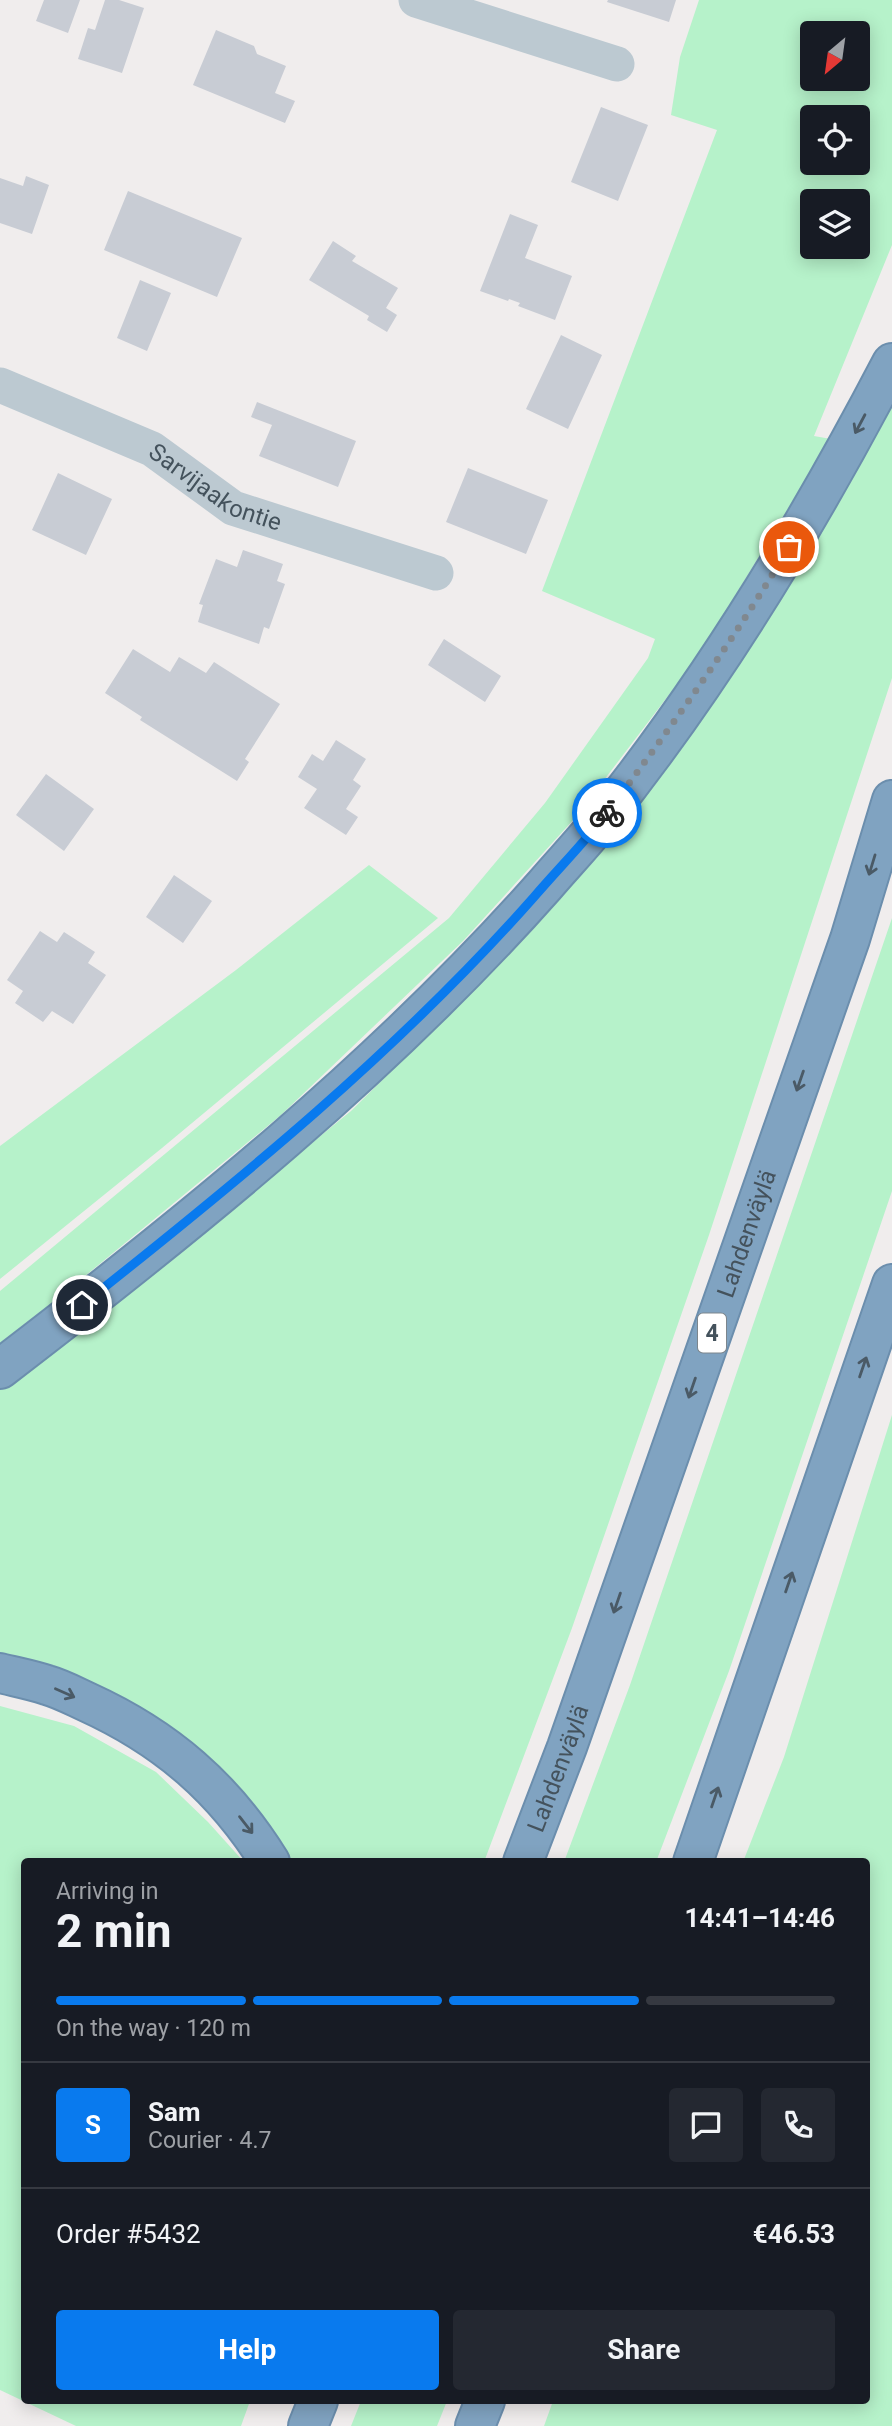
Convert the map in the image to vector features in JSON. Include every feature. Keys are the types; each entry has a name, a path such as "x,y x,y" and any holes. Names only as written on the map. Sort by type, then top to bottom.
{"highway":[{"path":"0,1369 200,1211 317,1110 413,1025 507,928 598,824 681,713 764,589 852,440 892,363"},
{"name":"Lahdenväylä","path":"525,1858 567,1748 850,939 892,800"},
{"path":"694,1858 892,1284"},
{"path":"0,1673 60,1690 117,1716 168,1747 210,1785 248,1826 268,1858"},
{"path":"296,2426 299,2404"},
{"path":"308,2426 317,2404"},
{"path":"475,2426 484,2404"}],"street":[{"path":"416,0 617,64"},
{"name":"Sarvijaakontie","path":"0,385 152,449 233,508 436,573"}],"green space":[{"path":"699,0 892,0 892,245 814,436 831,439 697,658 575,818 463,941 281,1115 0,1343 0,1291 449,918 545,803 648,658 655,639 542,591 717,130 671,115 680,57"},
{"path":"892,400 892,678 709,1235 572,1628 486,1858 285,1858 229,1787 0,1660 0,1389 184,1247 351,1111 472,991 562,894"},
{"path":"369,865 438,918 0,1279 0,1146 236,970"},
{"path":"892,918 892,1191 729,1671 658,1858 565,1858 630,1685"},
{"path":"892,1415 892,2426 544,2426 552,2404 870,2404 870,1858 745,1858 784,1757"},
{"path":"0,1706 74,1726 156,1772 240,1858 21,1858 21,2400 0,2390"},
{"path":"30,2404 249,2404 241,2426 76,2426"},
{"path":"360,2404 446,2404 437,2426 351,2426"}],"building":[{"path":"44,0 80,0 68,33 36,21"},
{"path":"105,0 119,0 144,8 122,73 78,59 88,28 95,30"},
{"path":"676,0 669,22 607,2"},
{"path":"216,30 254,46 257,54 286,66 275,93 295,101 285,123 193,85"},
{"path":"601,107 648,125 618,201 571,182"},
{"path":"26,176 49,185 32,234 0,223 0,178 23,186"},
{"path":"128,191 242,238 217,297 104,250"},
{"path":"510,214 538,225 525,258 572,276 555,320 518,306 520,303 480,291"},
{"path":"333,241 356,256 352,261 398,288 386,308 397,315 387,332 367,320 369,316 309,280"},
{"path":"140,280 171,293 147,351 117,338"},
{"path":"561,335 602,355 568,429 526,409"},
{"path":"257,402 356,441 338,487 259,456 272,425 251,417"},
{"path":"468,468 548,500 526,554 446,522"},
{"path":"58,473 112,499 86,555 32,530"},
{"path":"243,550 283,564 277,581 285,584 269,629 264,627 259,644 198,622 203,605 199,604 216,559 237,567"},
{"path":"444,639 501,676 485,702 428,665"},
{"path":"133,649 170,672 179,657 206,673 214,662 280,704 245,759 249,762 237,781 140,720 142,717 105,693"},
{"path":"336,740 366,759 353,780 361,786 346,809 358,817 346,835 304,808 317,789 298,777 312,754 323,761"},
{"path":"46,774 94,809 64,851 16,815"},
{"path":"174,875 212,901 183,943 146,917"},
{"path":"40,931 57,942 64,932 95,952 88,963 106,975 73,1024 52,1011 43,1022 15,1003 23,991 7,980"}],"way so far":[{"path":"607,813 681,713 789,547"}],"route":[{"path":"82,1305 200,1211 413,1025 507,928 607,813"}]}
